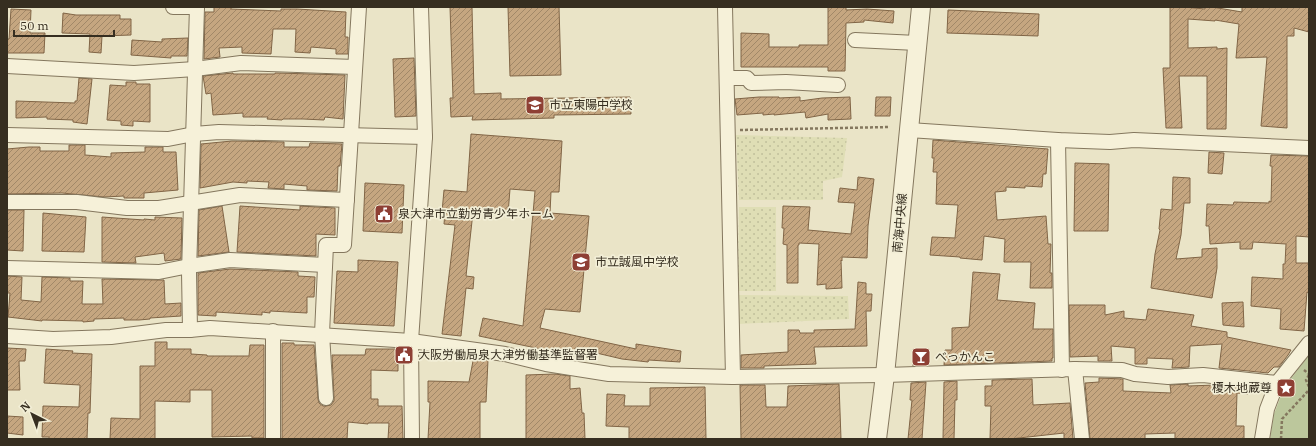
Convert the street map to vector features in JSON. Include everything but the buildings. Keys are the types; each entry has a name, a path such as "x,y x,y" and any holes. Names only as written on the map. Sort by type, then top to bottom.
{"street":[{"path":"173,7 197,7 189,266 190,330"},
{"path":"326,398 322,334 326,245 344,245 359,7"},
{"path":"412,439 411,341 425,137 421,7"},
{"path":"725,7 733,377"},
{"name":"南海中央線","path":"877,439 885,375 921,7"},
{"path":"855,40 917,43"},
{"path":"7,66 134,73 195,69 241,63 355,67"},
{"path":"727,78 747,78 751,84 786,82 838,85"},
{"path":"908,130 1058,140 1110,142 1134,140 1309,148"},
{"path":"7,135 168,139 194,134 219,132 425,137"},
{"path":"1058,140 1068,369 1082,439"},
{"path":"7,202 77,202 127,208 159,208 240,195 347,200"},
{"path":"7,268 160,272 230,260 325,265"},
{"path":"7,336 60,339 111,337 166,330 210,328 322,334 411,341 505,354 546,364 608,374 733,377 885,375 909,373 1068,369 1122,370 1135,374 1168,377 1203,375 1277,383"},
{"path":"273,332 273,439"},
{"path":"1262,439 1267,409 1277,383 1309,343"}],"path":[{"path":"728,130 890,127"},
{"path":"1280,439 1282,419 1309,389 1306,380 1309,375"}],"green space":[{"path":"736,135 847,138 842,177 823,181 823,200 739,200"},
{"path":"739,207 776,207 776,291 738,291"},
{"path":"737,295 848,296 849,319 738,324"},
{"path":"1309,355 1309,439 1270,439 1274,414 1284,388"}],"place":[{"name":"市立東陽中学校","path":"535,105"},
{"name":"泉大津市立勤労青少年ホーム","path":"384,214"},
{"name":"市立誠風中学校","path":"581,262"},
{"name":"大阪労働局泉大津労働基準監督署","path":"404,355"},
{"name":"べっかんこ","path":"921,357"},
{"name":"榎木地蔵尊","path":"1286,388"}]}
